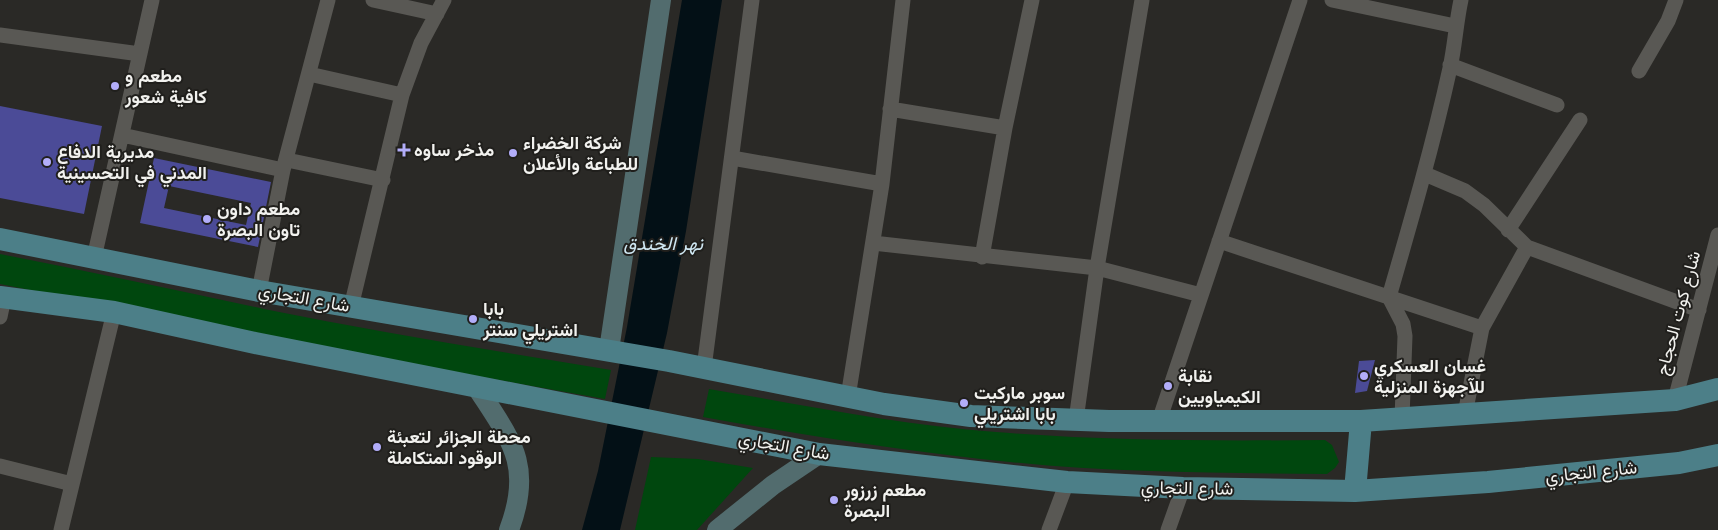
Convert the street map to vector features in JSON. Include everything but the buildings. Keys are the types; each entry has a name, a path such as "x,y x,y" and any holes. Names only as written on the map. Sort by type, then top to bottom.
{"main road":[{"name":"شارع التجاري","path":"0,240 259,291 609,350 704,368"},
{"path":"1,304 114,312 256,343 476,386"},
{"path":"704,368 884,404 971,416 1076,420 1361,421 1675,400 1718,389"},
{"name":"شارع التجاري","path":"476,386 594,411 819,454 1067,482 1183,488 1355,491 1488,482 1679,463 1718,455"},
{"path":"1355,491 1361,421"}],"street":[{"path":"94,258 152,0"},
{"path":"259,291 285,165 328,0"},
{"path":"373,0 437,14"},
{"path":"351,307 402,95 421,43 444,0"},
{"path":"609,350 661,0"},
{"path":"704,368 752,0"},
{"path":"848,397 882,184 903,0"},
{"path":"982,257 1005,128 1032,0"},
{"path":"1076,420 1097,268 1142,0"},
{"path":"1159,421 1300,0"},
{"path":"1332,0 1455,26"},
{"path":"1402,418 1405,336 1403,324 1389,297 1425,174 1450,65 1455,26 1461,0"},
{"path":"1639,71 1668,21 1676,0"},
{"path":"0,35 140,54"},
{"path":"1450,65 1557,105"},
{"path":"309,74 402,95"},
{"path":"890,109 1005,128"},
{"path":"1508,230 1580,120"},
{"path":"122,135 285,165 383,180"},
{"path":"732,158 882,184"},
{"path":"1425,174 1465,191 1484,205 1527,248 1698,310"},
{"name":"شارع كوت الحجاج","path":"1675,400 1718,235"},
{"path":"1219,241 1482,328"},
{"path":"873,244 1097,268 1201,295"},
{"path":"1465,414 1482,328 1527,248"},
{"path":"61,530 114,312"},
{"path":"476,386 512,442 517,458 520,480 517,508 509,530"},
{"path":"722,529 773,485 819,454"},
{"path":"0,466 72,484"},
{"path":"1049,530 1067,482"},
{"path":"1168,530 1183,488"}],"green space":[{"path":"0,254 264,309 437,341 611,370 605,399 330,350 0,284"},
{"path":"709,389 888,420 996,432 1160,440 1325,440 1332,445 1339,462 1327,474 1168,472 1049,466 971,458 856,442 703,417"},
{"path":"651,457 698,459 753,468 697,530 635,530"}],"water":[{"name":"نهر الخندق","path":"682,0 722,0 686,231 667,333 620,530 582,530 598,471 627,327"}],"place":[{"name":"مطعم و كافية شعور","path":"115,86"},
{"name":"مذخر ساوه","path":"404,150"},
{"name":"شركة الخضراء للطباعة والأعلان","path":"513,153"},
{"name":"مديرية الدفاع المدني في التحسينية","path":"47,162"},
{"name":"مطعم داون تاون البصرة","path":"207,219"},
{"name":"بابا اشتريلي سنتر","path":"473,319"},
{"name":"غسان العسكري للآجهزة المنزلية","path":"1364,376"},
{"name":"نقابة الكيمياويين","path":"1168,386"},
{"name":"سوبر ماركيت بابا اشتريلي","path":"964,403"},
{"name":"محطة الجزائر لتعبئة الوقود المتكاملة","path":"377,447"},
{"name":"مطعم زرزور البصرة","path":"834,500"}]}
